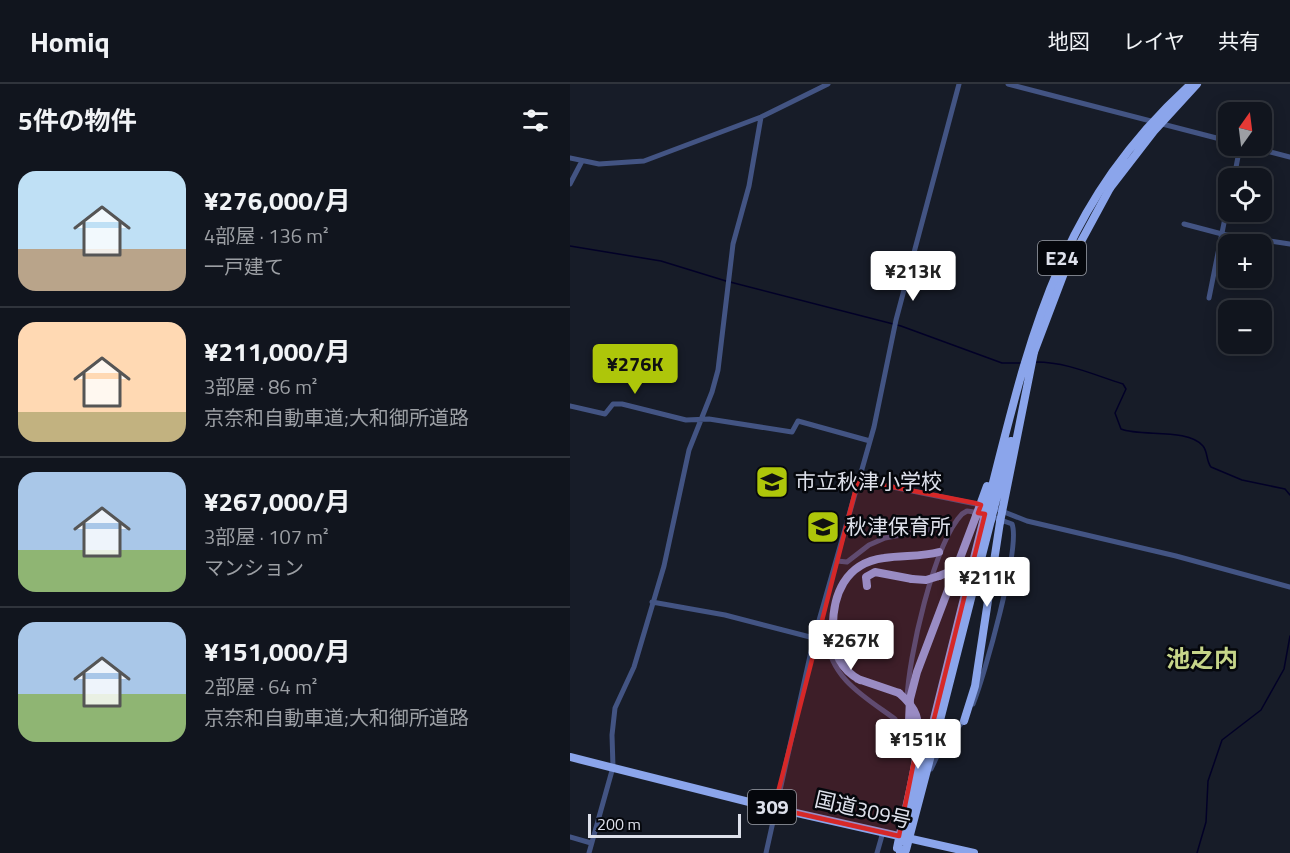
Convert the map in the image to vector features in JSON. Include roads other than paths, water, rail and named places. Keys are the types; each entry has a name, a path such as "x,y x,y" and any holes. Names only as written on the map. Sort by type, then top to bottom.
{"highway":[{"name":"E24","path":"901,851 933,735 993,471 997,465 1034,328 1068,245 1118,164 1148,127 1191,84"},
{"name":"E24","path":"984,518 1034,352 1064,273 1110,188 1154,131 1197,84"},
{"path":"964,721 975,686 1000,522 1034,352"},
{"path":"886,558 867,570 864,579 867,586 866,577 875,572 926,580 949,572 984,518"},
{"path":"901,851 918,727 913,709 899,693 860,680 844,669 835,652 834,602 841,584 854,569 872,560 939,552"},
{"path":"909,721 910,699 917,672 962,554"},
{"path":"841,633 844,661 850,671 860,680"},
{"name":"国道309号","path":"570,757 774,808 974,853"}],"street":[{"path":"570,158 620,164 644,161 761,117 828,84"},
{"path":"766,853 774,808 815,636 870,441 896,320 959,84"},
{"path":"1008,84 1218,138"},
{"path":"589,853 613,767 612,735 615,708 634,667 663,566 689,450 712,392 721,356 733,244 749,186 761,117"},
{"path":"1272,152 1290,157"},
{"path":"570,184 582,161"},
{"path":"1184,224 1222,234 1224,222"},
{"path":"1272,241 1290,244"},
{"path":"1209,298 1218,254"},
{"path":"570,406 605,414 613,404 622,404 686,420 701,419 792,432 798,421 870,441"},
{"path":"858,480 944,495 1006,512 1027,521 1176,556 1290,587"},
{"path":"901,837 916,770 909,721 909,679 939,552 953,525 967,511 1005,519 1014,529 1010,565 984,671 964,721 939,752 929,773 912,839"},
{"path":"837,561 847,562 869,545 885,538 942,527"},
{"path":"652,602 725,615 827,639 832,660 843,679 895,719"},
{"path":"914,747 927,755 939,752"},
{"path":"877,853 883,832"},
{"path":"570,837 591,843"},
{"path":"932,853 934,844"}],"waterway":[{"path":"570,246 661,261 726,281"},
{"path":"730,282 901,326 1002,363 1022,363"},
{"path":"1036,362 1070,367 1123,384 1126,389 1115,413 1121,429 1176,435 1196,440 1205,448 1211,467 1242,480 1285,489 1290,495"},
{"path":"1197,853 1206,822 1208,781 1222,740 1261,710 1284,669 1290,636"}],"place":[{"name":"市立秋津小学校","path":"772,482"},
{"name":"秋津保育所","path":"823,527"}],"district":[{"name":"池之内","path":"1202,659"}]}
